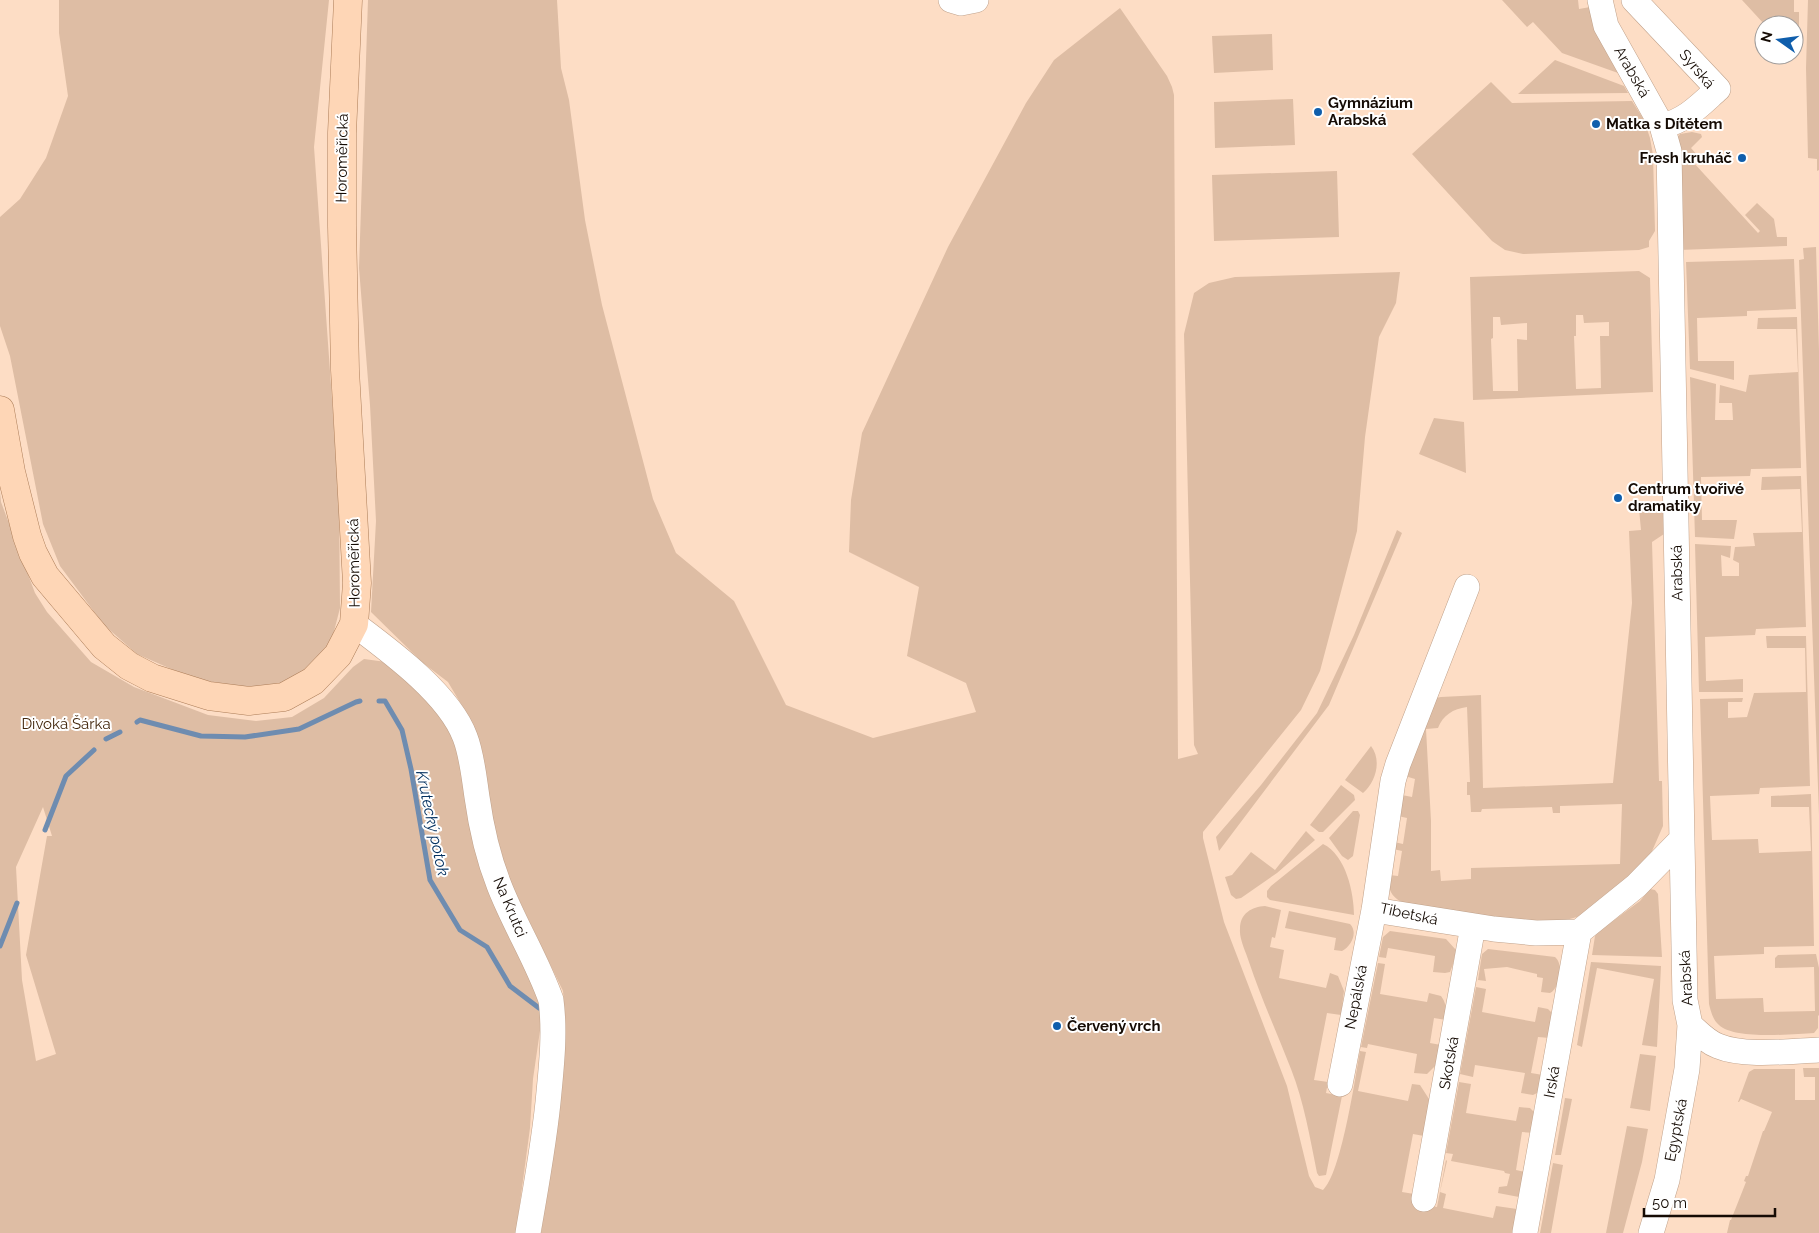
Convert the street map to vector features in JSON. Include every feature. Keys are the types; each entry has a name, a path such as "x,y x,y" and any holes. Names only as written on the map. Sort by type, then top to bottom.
{"main road":[{"name":"Horoměřická","path":"0,410 11,472 27,536 45,576 104,646 129,666 152,678 209,696 249,701 284,697 313,681 338,655 354,624 357,583 345,370 342,217 342,133 348,0"}],"street":[{"path":"951,0 961,3 976,0"},
{"name":"Arabská","path":"1600,0 1606,26 1662,126 1669,150 1685,1000 1690,1025 1705,1039 1717,1046 1730,1050 1749,1052 1819,1050"},
{"name":"Syrská","path":"1634,0 1718,89 1686,117 1662,126"},
{"name":"Tibetská","path":"1468,587 1398,764 1389,803 1374,910 1473,926 1536,933 1579,932"},
{"name":"Na Krutci","path":"354,624 419,678 451,711 460,725 470,751 481,821 499,885 551,1000 553,1059 545,1134 528,1233"},
{"path":"1579,932 1636,886 1682,839"},
{"name":"Nepálská","path":"1340,1084 1374,910"},
{"name":"Skotská","path":"1424,1199 1473,926"},
{"name":"Irská","path":"1525,1232 1579,932"},
{"name":"Egyptská","path":"1651,1233 1667,1180 1678,1124 1687,1069 1690,1025"}],"green space":[{"path":"59,0 329,0 314,147 339,497 340,608 331,643 313,665 283,687 251,688 194,679 137,654 104,625 60,566 43,524 10,356 0,326 0,217 20,199 46,158 68,96 59,33"},
{"path":"368,0 557,0 561,68 569,100 585,220 602,305 653,499 676,553 734,601 786,705 873,738 976,712 966,683 907,656 919,587 849,552 851,500 862,433 948,247 1026,103 1054,60 1120,8 1167,76 1174,95 1178,759 1198,754 1194,745 1184,334 1194,293 1209,283 1235,277 1400,272 1396,303 1379,337 1365,437 1357,531 1320,671 1301,710 1203,832 1203,838 1224,922 1287,1086 1309,1176 1315,1187 1323,1190 1330,1181 1346,1125 1360,1051 1366,1052 1358,1091 1408,1101 1412,1084 1420,1085 1429,1099 1424,1136 1413,1134 1402,1192 1414,1194 1413,1203 1437,1207 1446,1160 1440,1192 1446,1194 1443,1208 1493,1218 1496,1206 1517,1209 1518,1233 541,1233 554,1145 566,1028 563,991 508,877 491,814 480,744 471,721 448,682 423,663 371,612 376,521 370,405 359,268"},
{"path":"1502,0 1578,0 1579,9 1596,6 1618,66 1618,73 1562,53 1533,22 1527,27"},
{"path":"1742,0 1794,0 1794,12 1799,12 1799,15 1756,15"},
{"path":"1808,0 1819,0 1819,170 1817,171 1817,159 1808,158 1806,68"},
{"path":"1272,34 1273,70 1214,73 1212,36"},
{"path":"1555,60 1624,86 1628,93 1518,94"},
{"path":"1491,82 1512,103 1632,101 1644,120 1653,155 1655,231 1649,241 1649,247 1639,250 1523,254 1505,250 1492,241 1412,154"},
{"path":"1293,99 1295,145 1215,148 1214,102"},
{"path":"1692,132 1701,134 1702,137 1691,148 1698,156 1693,162 1758,233 1760,231 1745,215 1757,203 1774,219 1777,237 1787,237 1787,246 1679,250 1675,141 1680,134"},
{"path":"1337,171 1339,237 1214,241 1212,175"},
{"path":"1816,247 1819,351 1819,815 1799,260 1804,259 1803,248"},
{"path":"1794,259 1796,309 1747,311 1747,316 1697,318 1698,361 1734,361 1734,380 1690,369 1686,262"},
{"path":"1639,271 1650,278 1653,392 1473,400 1470,277","holes":["1576,315 1583,315 1584,323 1609,322 1609,336 1600,336 1601,388 1576,389 1574,336 1576,336","1493,317 1500,317 1501,325 1527,323 1527,340 1517,339 1518,391 1493,391 1491,339 1493,338"]},
{"path":"1797,317 1801,468 1751,469 1750,476 1701,477 1702,520 1737,520 1734,539 1695,537 1690,377 1716,384 1715,420 1733,420 1732,403 1719,403 1720,385 1746,392 1749,375 1798,372 1796,329 1757,329 1758,318"},
{"path":"1434,418 1464,422 1466,473 1419,454"},
{"path":"1801,476 1806,627 1756,629 1755,635 1705,637 1706,681 1743,679 1743,692 1699,692 1695,544 1731,546 1730,558 1721,555 1722,576 1739,576 1739,563 1733,560 1735,547 1755,546 1753,533 1802,532 1800,489 1761,490 1762,477"},
{"name":"Divoká Šárka","path":"0,492 1,502 35,593 47,612 91,662 134,687 208,715 256,721 292,717 324,698 353,667 364,659 386,662 444,716 462,755 544,1003 533,1079 530,1128 516,1233 0,1233","holes":["43,807 52,836 47,836 26,955 56,1054 36,1061 22,980 16,867"]},
{"path":"1664,507 1664,534 1652,542 1659,781 1662,781 1663,826 1649,858 1610,900 1577,917 1555,923 1539,925 1406,905 1392,893 1389,885 1389,875 1398,876 1402,851 1393,849 1394,842 1403,844 1407,818 1398,816 1402,795 1412,797 1415,779 1405,776 1435,698 1481,695 1483,788 1613,783 1632,603 1629,531 1641,530 1639,509","holes":["1467,707 1470,782 1467,782 1467,795 1470,795 1471,812 1481,812 1482,809 1552,807 1553,813 1560,813 1560,806 1622,804 1620,864 1471,868 1471,879 1441,881 1440,870 1431,871 1431,821 1426,729 1438,728 1449,713"]},
{"path":"1397,530 1402,533 1329,705 1219,851 1216,837 1261,785 1317,713 1354,635"},
{"path":"1766,636 1806,636 1810,786 1760,788 1759,794 1710,796 1712,840 1758,839 1759,853 1811,851 1809,807 1771,807 1771,796 1811,794 1814,946 1764,947 1764,954 1714,956 1716,999 1763,998 1764,1012 1815,1011 1814,967 1775,968 1775,958 1778,955 1816,954 1819,968 1819,1015 1818,1028 1814,1033 1764,1035 1727,1030 1719,1025 1712,1016 1709,1004 1700,699 1743,698 1742,702 1728,702 1728,718 1747,717 1754,693 1806,692 1805,648 1767,648"},
{"path":"1371,746 1376,758 1376,771 1371,783 1363,793 1345,780"},
{"path":"1341,785 1354,795 1355,800 1323,832 1319,832 1310,825"},
{"path":"1353,811 1358,811 1360,815 1353,856 1348,860 1342,856 1329,838"},
{"path":"1306,831 1315,840 1277,873 1241,898 1236,899 1231,895 1225,877 1232,875 1251,852 1275,870"},
{"path":"1323,844 1331,849 1343,865 1350,886 1354,915 1270,900 1267,897 1267,891 1271,886"},
{"path":"1650,889 1655,890 1658,894 1662,957 1592,955 1595,936 1598,932 1640,901"},
{"path":"1265,906 1281,910 1275,938 1272,937 1270,947 1284,950 1279,978 1326,988 1330,973 1338,976 1344,991 1341,1015 1327,1013 1314,1080 1328,1082 1326,1093 1342,1096 1326,1175 1319,1176 1317,1173 1300,1094 1259,989 1240,933 1244,915 1251,909"},
{"path":"1289,911 1350,924 1354,931 1353,939 1346,949 1342,951 1334,950 1336,938 1285,928"},
{"path":"1390,931 1446,939 1456,950 1450,972 1433,972 1435,956 1388,948 1386,958 1379,957 1383,937"},
{"path":"1488,949 1555,957 1558,960 1560,970 1556,986 1550,993 1541,992 1543,978 1537,977 1537,974 1507,967 1484,969 1486,981 1478,980 1482,954"},
{"path":"1591,962 1661,966 1657,1047 1642,1045 1654,979 1597,968 1582,1047 1577,1045"},
{"path":"1378,963 1385,964 1380,994 1427,1002 1429,993 1441,996 1444,1002 1446,1020 1434,1018 1430,1043 1441,1045 1436,1065 1427,1074 1414,1073 1417,1054 1368,1044 1367,1048 1361,1047"},
{"path":"1476,987 1486,989 1482,1012 1535,1022 1538,1007 1548,1009 1553,1014 1550,1038 1538,1037 1531,1073 1543,1075 1539,1092 1533,1095 1521,1093 1525,1073 1475,1065 1473,1077 1460,1074"},
{"path":"1640,1054 1656,1056 1650,1111 1630,1108"},
{"path":"1803,1068 1819,1068 1819,1233 1727,1233 1730,1220 1746,1182 1744,1181 1746,1176 1748,1176 1763,1131 1772,1112 1741,1099 1738,1102 1749,1072 1754,1069 1795,1069 1795,1100 1815,1100 1815,1077 1804,1077"},
{"path":"1459,1082 1471,1084 1466,1113 1516,1121 1519,1107 1530,1108 1536,1114 1535,1133 1522,1132 1516,1170 1529,1173 1519,1197 1498,1193 1499,1187 1507,1186 1510,1174 1504,1171 1451,1161 1453,1154 1446,1153"},
{"path":"1565,1098 1572,1099 1561,1155 1555,1155"},
{"path":"1627,1126 1648,1129 1642,1162 1623,1233 1606,1233"},
{"path":"1553,1163 1563,1165 1551,1233 1540,1233"}],"waterway":[{"name":"Krutecký potok","path":"137,722 140,720 201,736 245,737 299,729 360,701"},
{"name":"Krutecký potok","path":"379,701 385,701 402,730 411,769 430,880 460,930 487,947 510,986 539,1008"},
{"name":"Krutecký potok","path":"106,739 120,732"},
{"name":"Krutecký potok","path":"45,830 66,776 94,750"},
{"name":"Krutecký potok","path":"0,946 17,903"}],"place":[{"name":"Gymnázium Arabská","path":"1318,112"},
{"name":"Matka s Dítětem","path":"1596,124"},
{"name":"Fresh kruháč","path":"1742,158"},
{"name":"Centrum tvořivé dramatiky","path":"1618,498"},
{"name":"Červený vrch","path":"1057,1026"}]}
